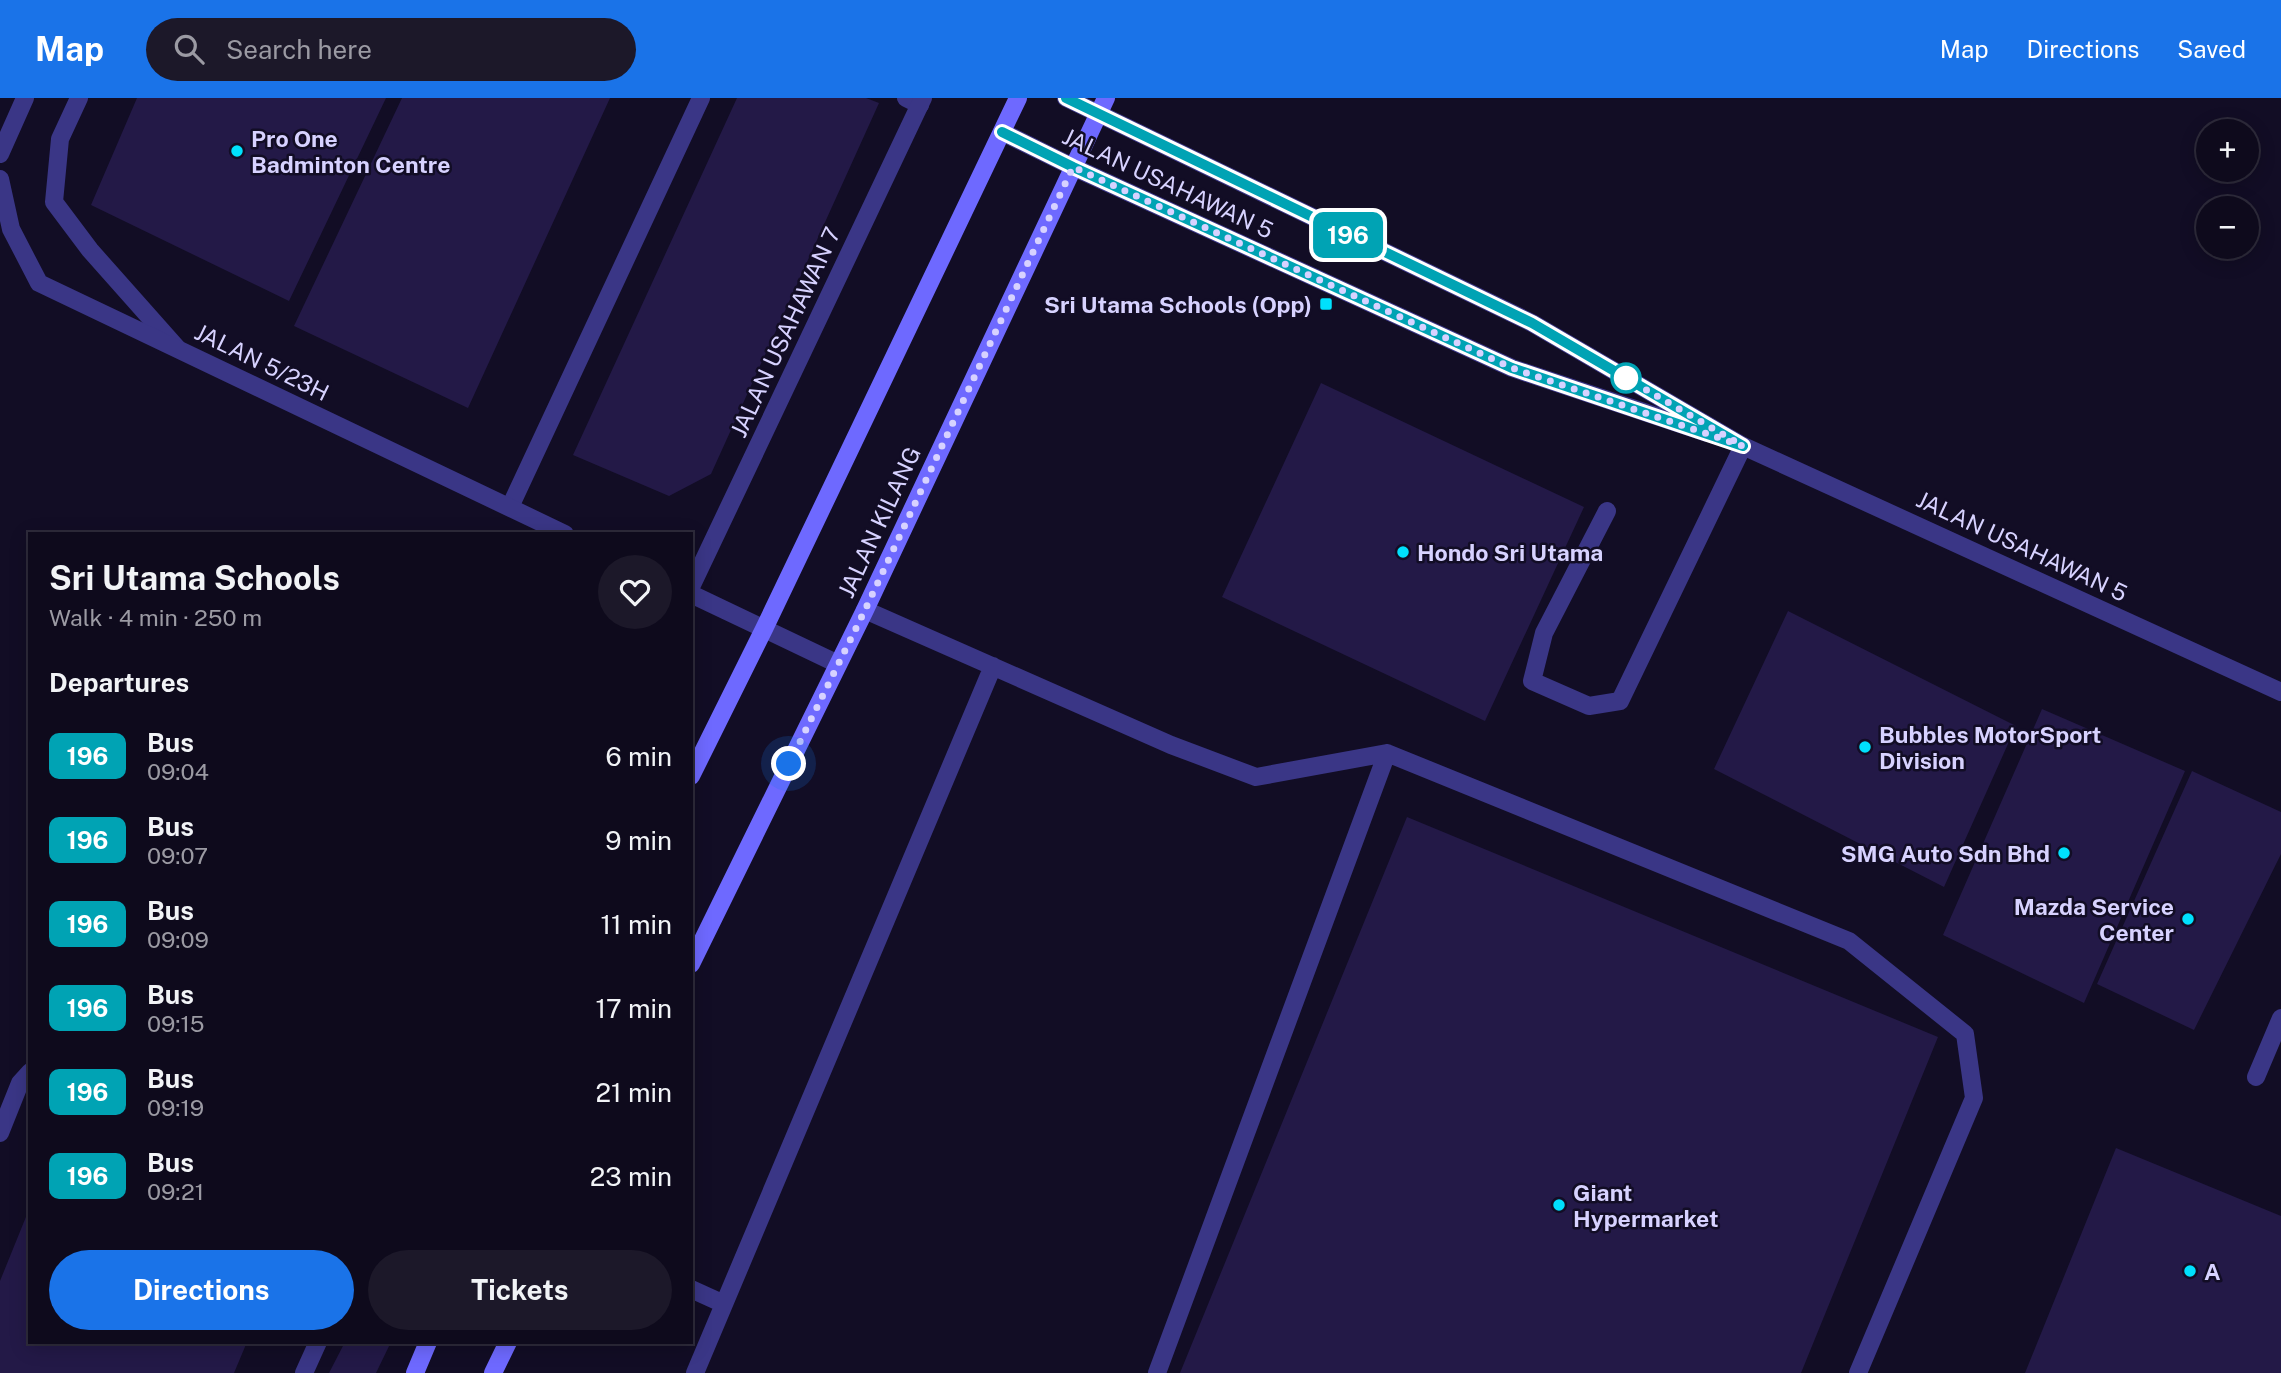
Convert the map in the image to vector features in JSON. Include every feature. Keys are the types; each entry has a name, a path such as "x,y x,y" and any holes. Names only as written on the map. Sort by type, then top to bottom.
{"main road":[{"path":"693,772 1018,98"},
{"name":"JALAN KILANG","path":"693,960 865,610 1102,106"},
{"path":"415,1373 427,1344"},
{"path":"494,1373 507,1344"}],"street":[{"path":"0,154 24,98"},
{"path":"79,98 60,139 54,202 90,250 177,348"},
{"path":"510,507 701,98"},
{"name":"JALAN USAHAWAN 5","path":"1066,98 1102,106 1532,323 1743,446 2281,692"},
{"name":"JALAN USAHAWAN 7","path":"693,583 916,100"},
{"name":"JALAN USAHAWAN 5","path":"1002,132 1512,368 1743,446"},
{"name":"JALAN 5/23H","path":"0,179 12,229 39,283 561,532"},
{"path":"1607,511 1544,633 1532,681 1589,706 1619,701 1743,446"},
{"path":"693,595 838,664"},
{"path":"865,610 1171,744 1256,777 1387,753 1849,942 1965,1034 1974,1098 1858,1373"},
{"path":"695,1373 993,666"},
{"path":"1157,1373 1387,753"},
{"path":"2256,1077 2281,1018"},
{"path":"0,1133 20,1083 28,1074"},
{"path":"693,1290 724,1304"},
{"path":"304,1373 317,1344"}],"building":[{"name":"Pro One Badminton Centre","path":"137,98 386,98 289,301 91,205"},
{"path":"402,98 610,98 468,408 294,326"},
{"path":"737,98 866,98 879,103 711,474 669,496 573,455"},
{"name":"Hondo Sri Utama","path":"1321,383 1584,507 1485,721 1222,597"},
{"name":"Bubbles MotorSport Division","path":"1788,611 2016,726 1944,887 1714,769"},
{"name":"SMG Auto Sdn Bhd","path":"2042,709 2185,771 2084,1003 1943,935"},
{"name":"Mazda Service Center","path":"2192,771 2281,812 2281,854 2194,1030 2097,984"},
{"name":"Giant Hypermarket","path":"1407,817 1938,1037 1801,1373 1180,1373"},
{"name":"A","path":"2116,1148 2281,1216 2281,1373 2025,1373"},
{"path":"28,1212 28,1344 246,1344 234,1373 0,1373 0,1281"},
{"path":"344,1344 390,1344 376,1373 329,1373"}],"bus line":[{"name":"196","path":"1002,132 1512,368 1743,446 1532,323 1066,98"}],"place":[{"name":"Pro One Badminton Centre","path":"237,151"},
{"name":"Sri Utama Schools (Opp)","path":"1326,304"},
{"name":"Hondo Sri Utama","path":"1403,552"},
{"name":"Bubbles MotorSport Division","path":"1865,747"},
{"name":"SMG Auto Sdn Bhd","path":"2064,853"},
{"name":"Mazda Service Center","path":"2188,919"},
{"name":"Giant Hypermarket","path":"1559,1205"},
{"name":"A","path":"2190,1271"}],"route":[{"path":"789,764 865,610 1073,167 1512,368 1743,446 1626,378"}]}
